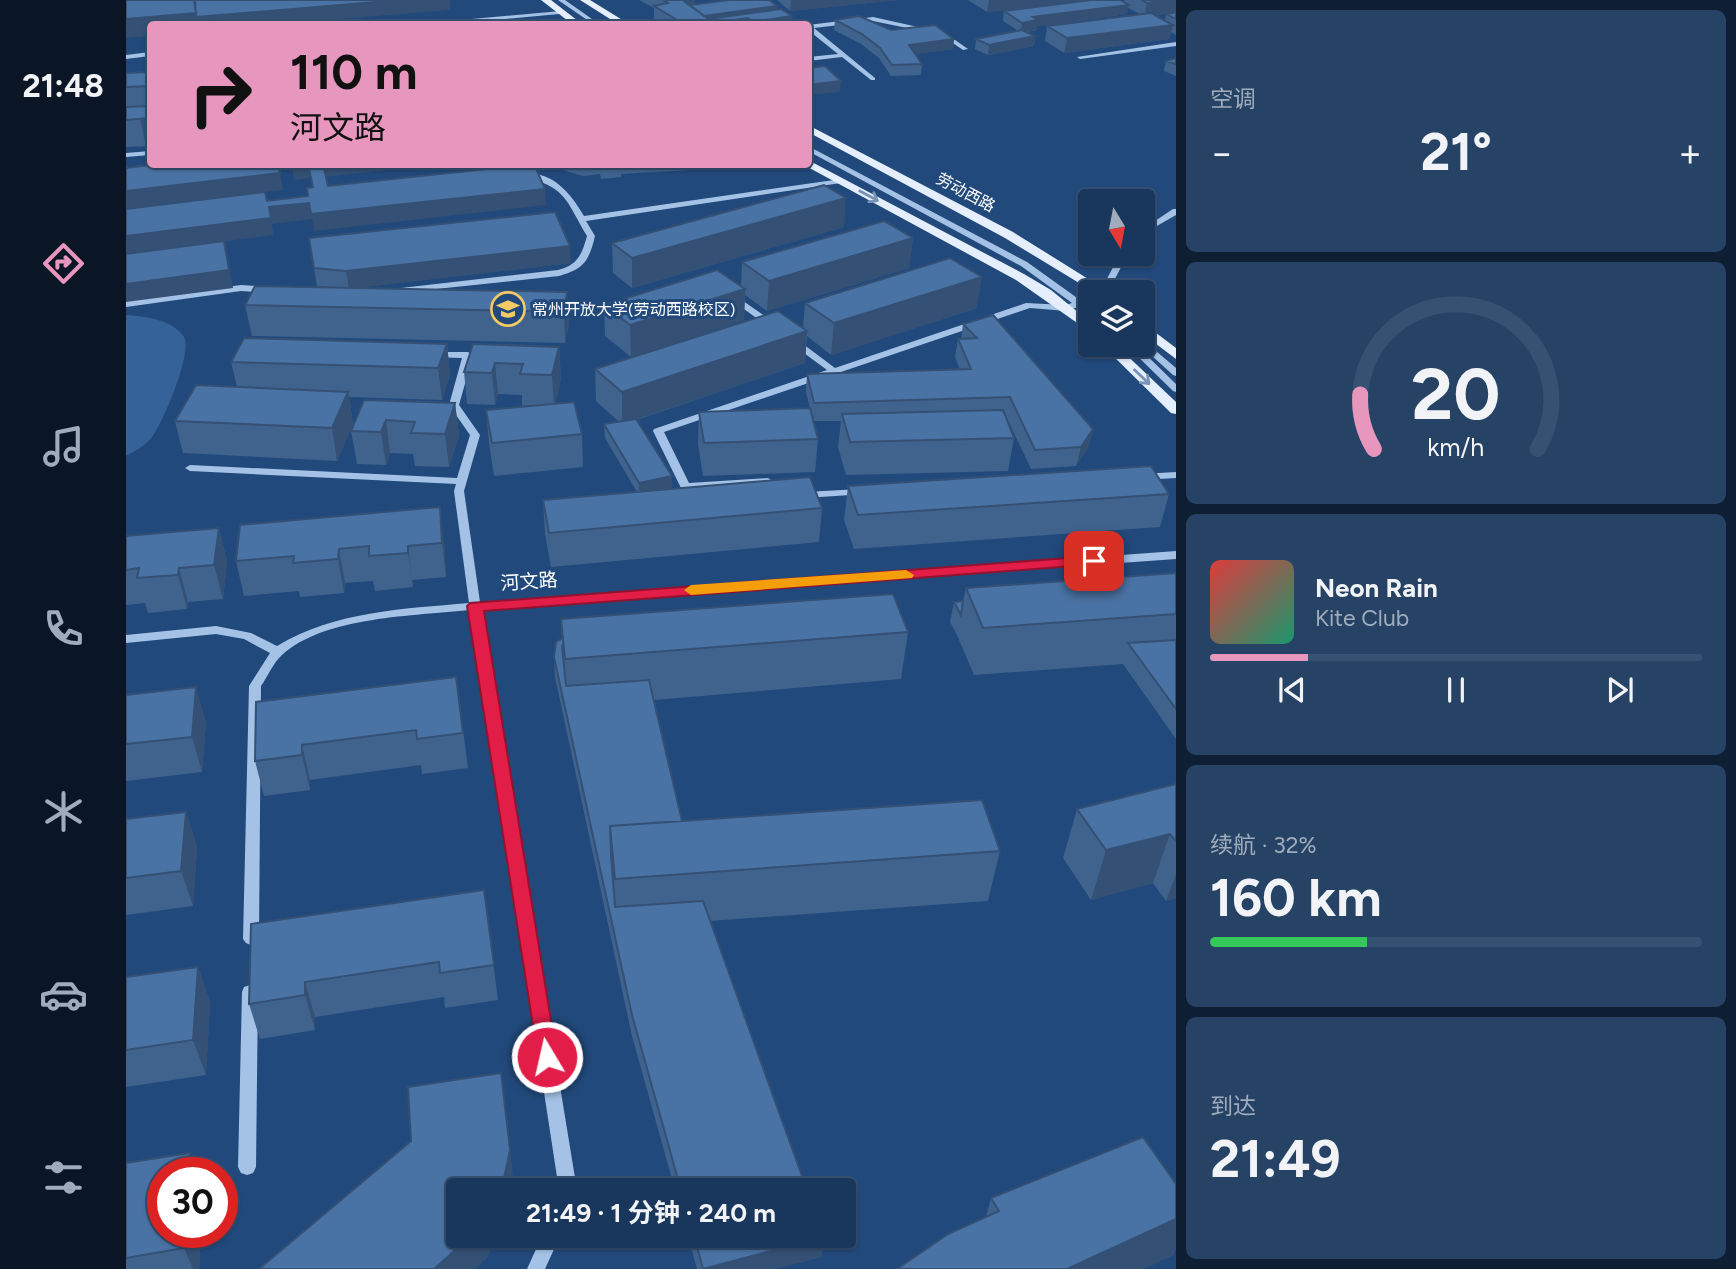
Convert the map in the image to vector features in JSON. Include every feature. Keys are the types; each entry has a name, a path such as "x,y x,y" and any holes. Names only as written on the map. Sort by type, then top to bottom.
{"main road":[{"path":"545,0 572,21"},
{"path":"584,0 619,21"},
{"name":"劳动西路","path":"812,130 1009,235 1083,280"},
{"path":"812,165 1020,277 1078,318"},
{"path":"1155,337 1176,355"},
{"path":"1121,357 1176,410"}],"street":[{"path":"561,0 592,21"},
{"path":"573,0 601,21"},
{"path":"469,21 559,12"},
{"path":"812,27 873,19 943,34 965,49"},
{"path":"812,29 873,79"},
{"path":"1168,33 1176,37"},
{"path":"1080,57 1176,44"},
{"path":"126,57 147,54"},
{"path":"812,59 843,55"},
{"path":"812,142 981,231 1049,271 1078,293"},
{"path":"812,150 1078,295"},
{"path":"126,156 147,153"},
{"path":"395,292 559,273 578,268 585,261 591,236 561,186 551,180 519,175"},
{"path":"580,219 841,181"},
{"path":"1155,224 1176,211"},
{"path":"126,304 241,288 279,291"},
{"path":"727,293 834,371"},
{"path":"786,480 685,486 658,431 1029,305 1066,309 1078,305"},
{"path":"415,354 481,356"},
{"path":"1155,354 1176,373"},
{"path":"247,1167 255,686 278,652 317,630 359,619 475,606 459,491 475,435 454,405 468,355"},
{"path":"1143,357 1176,389"},
{"path":"190,468 462,481"},
{"path":"1135,477 1176,475"},
{"path":"805,495 874,492"},
{"name":"河文路","path":"566,1178 475,606 1176,555"},
{"path":"126,639 216,630 247,636 278,652"},
{"path":"536,1269 546,1248"}],"shaded area":[{"path":"126,315 166,323 179,331 186,345 176,387 157,429 147,443 126,456"}],"building":[{"path":"126,0 194,0 196,13 126,19"},
{"path":"195,0 400,0 196,17"},
{"path":"664,0 695,0 685,2 711,21 679,21 654,6 668,3"},
{"path":"729,0 769,0 777,6 704,16 690,5"},
{"path":"1091,0 1120,0 1129,5 1033,17 1038,20 1022,23 1004,11"},
{"path":"1142,0 1167,0 1147,3"},
{"path":"781,9 792,16 760,21 748,18 728,21 709,19"},
{"path":"1176,12 1176,19 1166,14"},
{"path":"1151,13 1173,25 1067,38 1047,26"},
{"path":"859,16 891,30 935,25 954,39 909,45 922,64 892,65 880,48 862,34 835,20"},
{"path":"748,18 752,21 728,21"},
{"path":"1022,30 1035,36 989,45 976,39"},
{"path":"825,66 841,81 812,85 812,68"},
{"path":"147,72 147,86 126,87 126,73"},
{"path":"147,106 147,118 126,120 126,107"},
{"path":"147,165 147,168 279,168 280,173 126,191 126,168"},
{"path":"309,168 324,168 328,186 497,168 536,168 545,189 311,214 309,203 269,207 271,218 126,236 126,209 265,192 267,201 308,196 307,188 313,187"},
{"path":"824,185 846,198 632,258 612,243"},
{"path":"555,212 570,246 346,271 314,268 309,238"},
{"path":"884,221 913,238 769,281 742,262"},
{"path":"224,241 229,270 126,284 126,254"},
{"path":"950,258 982,277 834,323 805,303"},
{"path":"717,270 745,289 630,325 604,305"},
{"path":"255,286 567,292 564,312 245,305"},
{"path":"778,311 807,331 622,392 595,369"},
{"path":"993,315 1093,429 1081,447 1035,450 1010,397 814,403 807,374 971,369 958,339 977,338 963,324"},
{"path":"244,338 447,344 438,368 231,362"},
{"path":"473,344 559,347 552,375 520,374 523,364 495,363 492,373 464,372"},
{"path":"196,385 348,392 332,428 175,421"},
{"path":"364,400 455,403 445,434 411,433 415,422 386,420 381,432 351,431"},
{"path":"574,402 582,434 492,443 486,410"},
{"path":"810,408 818,439 704,443 699,412"},
{"path":"1003,410 1014,438 850,442 842,414"},
{"path":"636,419 672,476 639,483 604,424"},
{"path":"1151,466 1169,494 858,515 848,486"},
{"path":"810,477 822,508 549,533 543,500"},
{"path":"440,507 442,543 408,546 408,553 369,556 369,546 339,549 338,559 293,563 294,556 236,561 240,525"},
{"path":"219,528 214,565 179,568 178,575 137,578 139,568 126,570 126,536"},
{"path":"1176,573 1176,614 983,628 966,588"},
{"path":"893,594 908,632 565,659 561,619"},
{"path":"963,601 961,615 954,602"},
{"path":"563,638 566,686 649,680 682,821 610,826 615,907 703,901 803,1178 678,1178 632,1015 554,657 556,642"},
{"path":"1176,640 1176,709 1128,643"},
{"path":"456,677 463,733 417,739 416,730 302,745 302,755 255,761 256,702"},
{"path":"196,687 192,737 126,744 126,695"},
{"path":"1176,784 1176,841 1170,834 1106,850 1077,809"},
{"path":"982,800 1000,851 615,879 610,826"},
{"path":"186,812 181,871 126,878 126,819"},
{"path":"484,890 494,965 440,973 439,962 305,982 305,995 249,1004 251,924"},
{"path":"198,967 193,1040 126,1050 126,977"},
{"path":"501,1073 510,1150 504,1178 446,1178 446,1248 458,1248 434,1269 259,1269 411,1141 408,1087"},
{"path":"1143,1137 1176,1184 1176,1219 1067,1269 897,1269 948,1234 999,1211 991,1198"},
{"path":"190,1153 190,1157 164,1157"},
{"path":"147,1160 147,1248 184,1248 126,1258 126,1163"},
{"path":"697,1248 782,1248 703,1269"}],"slow traffic":[{"path":"691,590 906,575"}],"place":[{"name":"常州开放大学(劳动西路校区)","path":"508,309"}],"route":[{"path":"547,1057 475,606 1094,561"}]}
